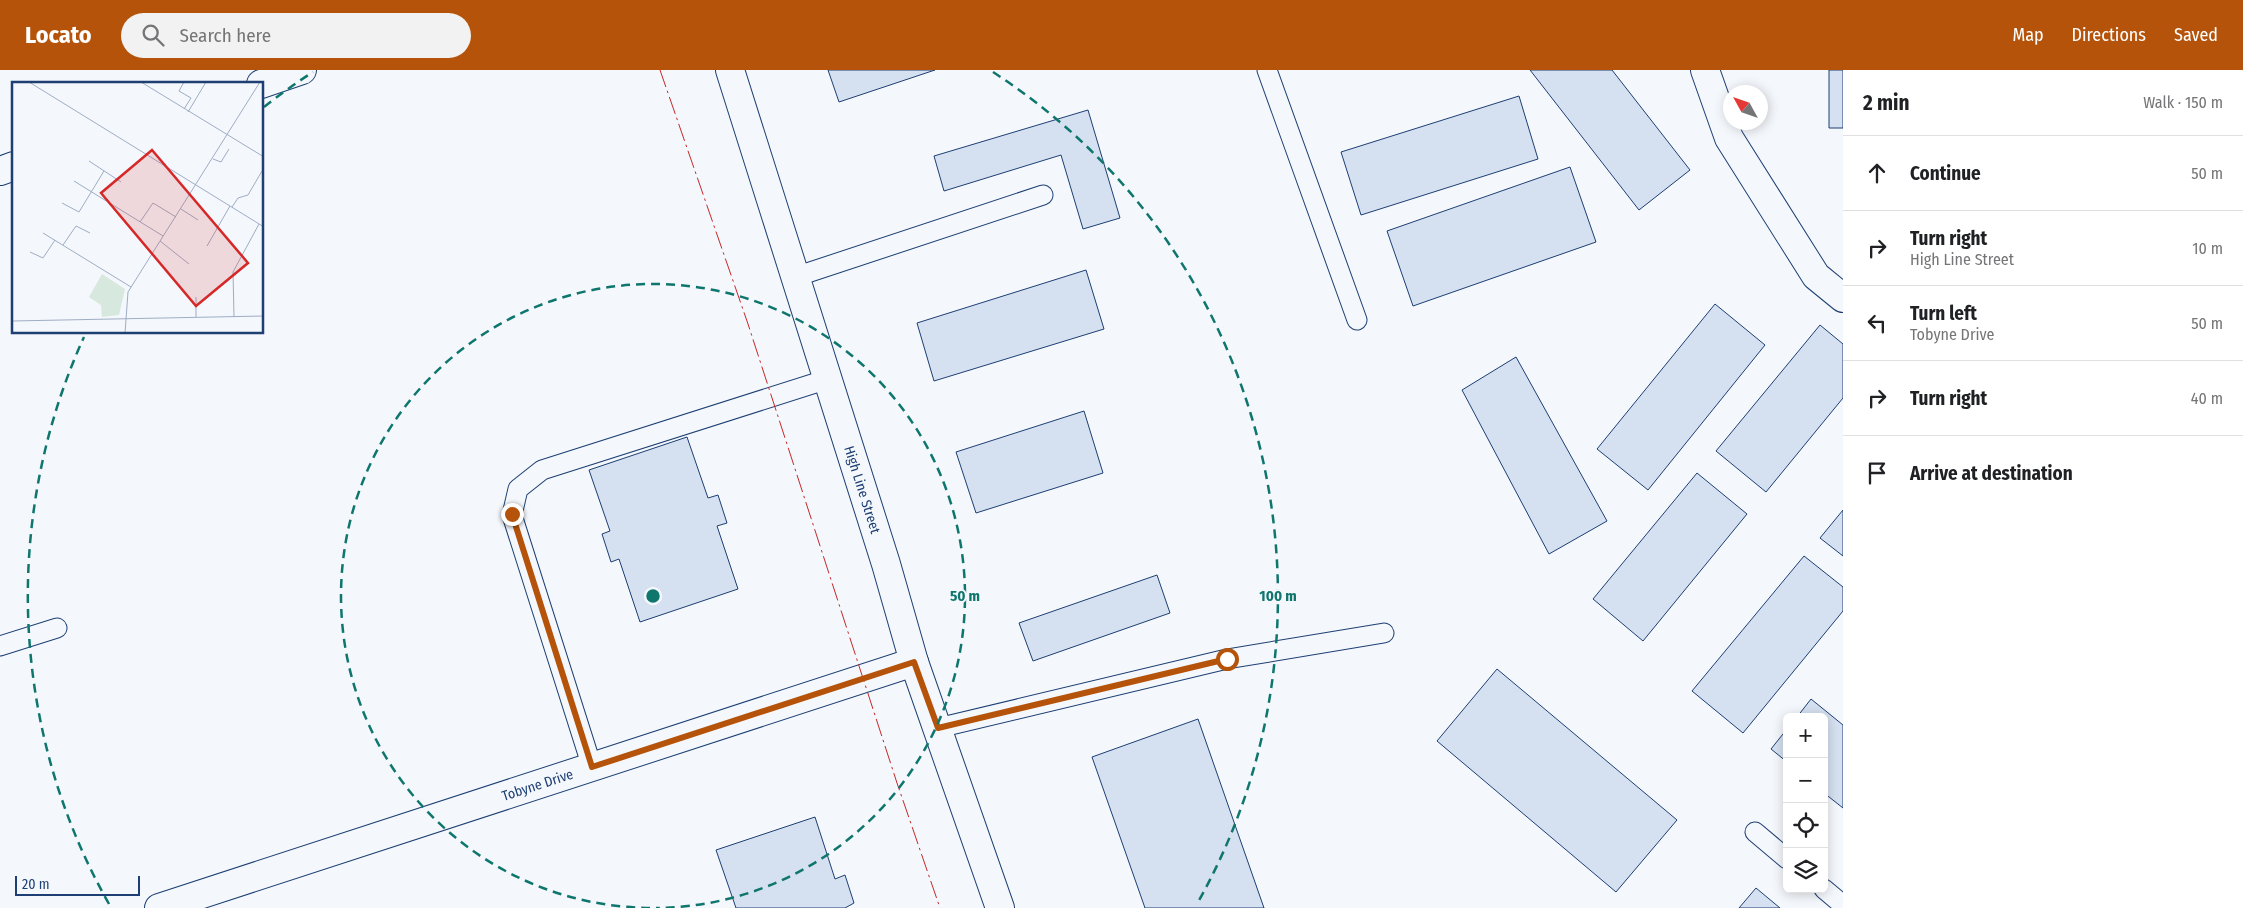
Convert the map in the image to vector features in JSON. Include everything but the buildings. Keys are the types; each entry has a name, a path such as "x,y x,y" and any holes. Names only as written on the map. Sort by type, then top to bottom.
{"street":[{"path":"264,83 302,70"},
{"name":"High Line Street","path":"730,70 886,564 914,662 1000,908"},
{"path":"1705,70 1729,138 1816,276 1843,298"},
{"path":"0,171 12,167"},
{"name":"Tobyne Drive","path":"159,908 914,662"}],"lane":[{"path":"1267,70 1357,320"},
{"path":"795,277 1043,195"},
{"path":"592,767 512,514 518,489 542,470 828,379"},
{"path":"0,646 57,628"},
{"path":"938,728 1227,659 1384,634"},
{"path":"1754,832 1783,856"},
{"path":"1828,892 1843,905"}],"power":[{"path":"660,70 748,324 897,783 940,908"}],"route":[{"path":"512,514 592,767 914,662 938,728 1227,659"}]}
